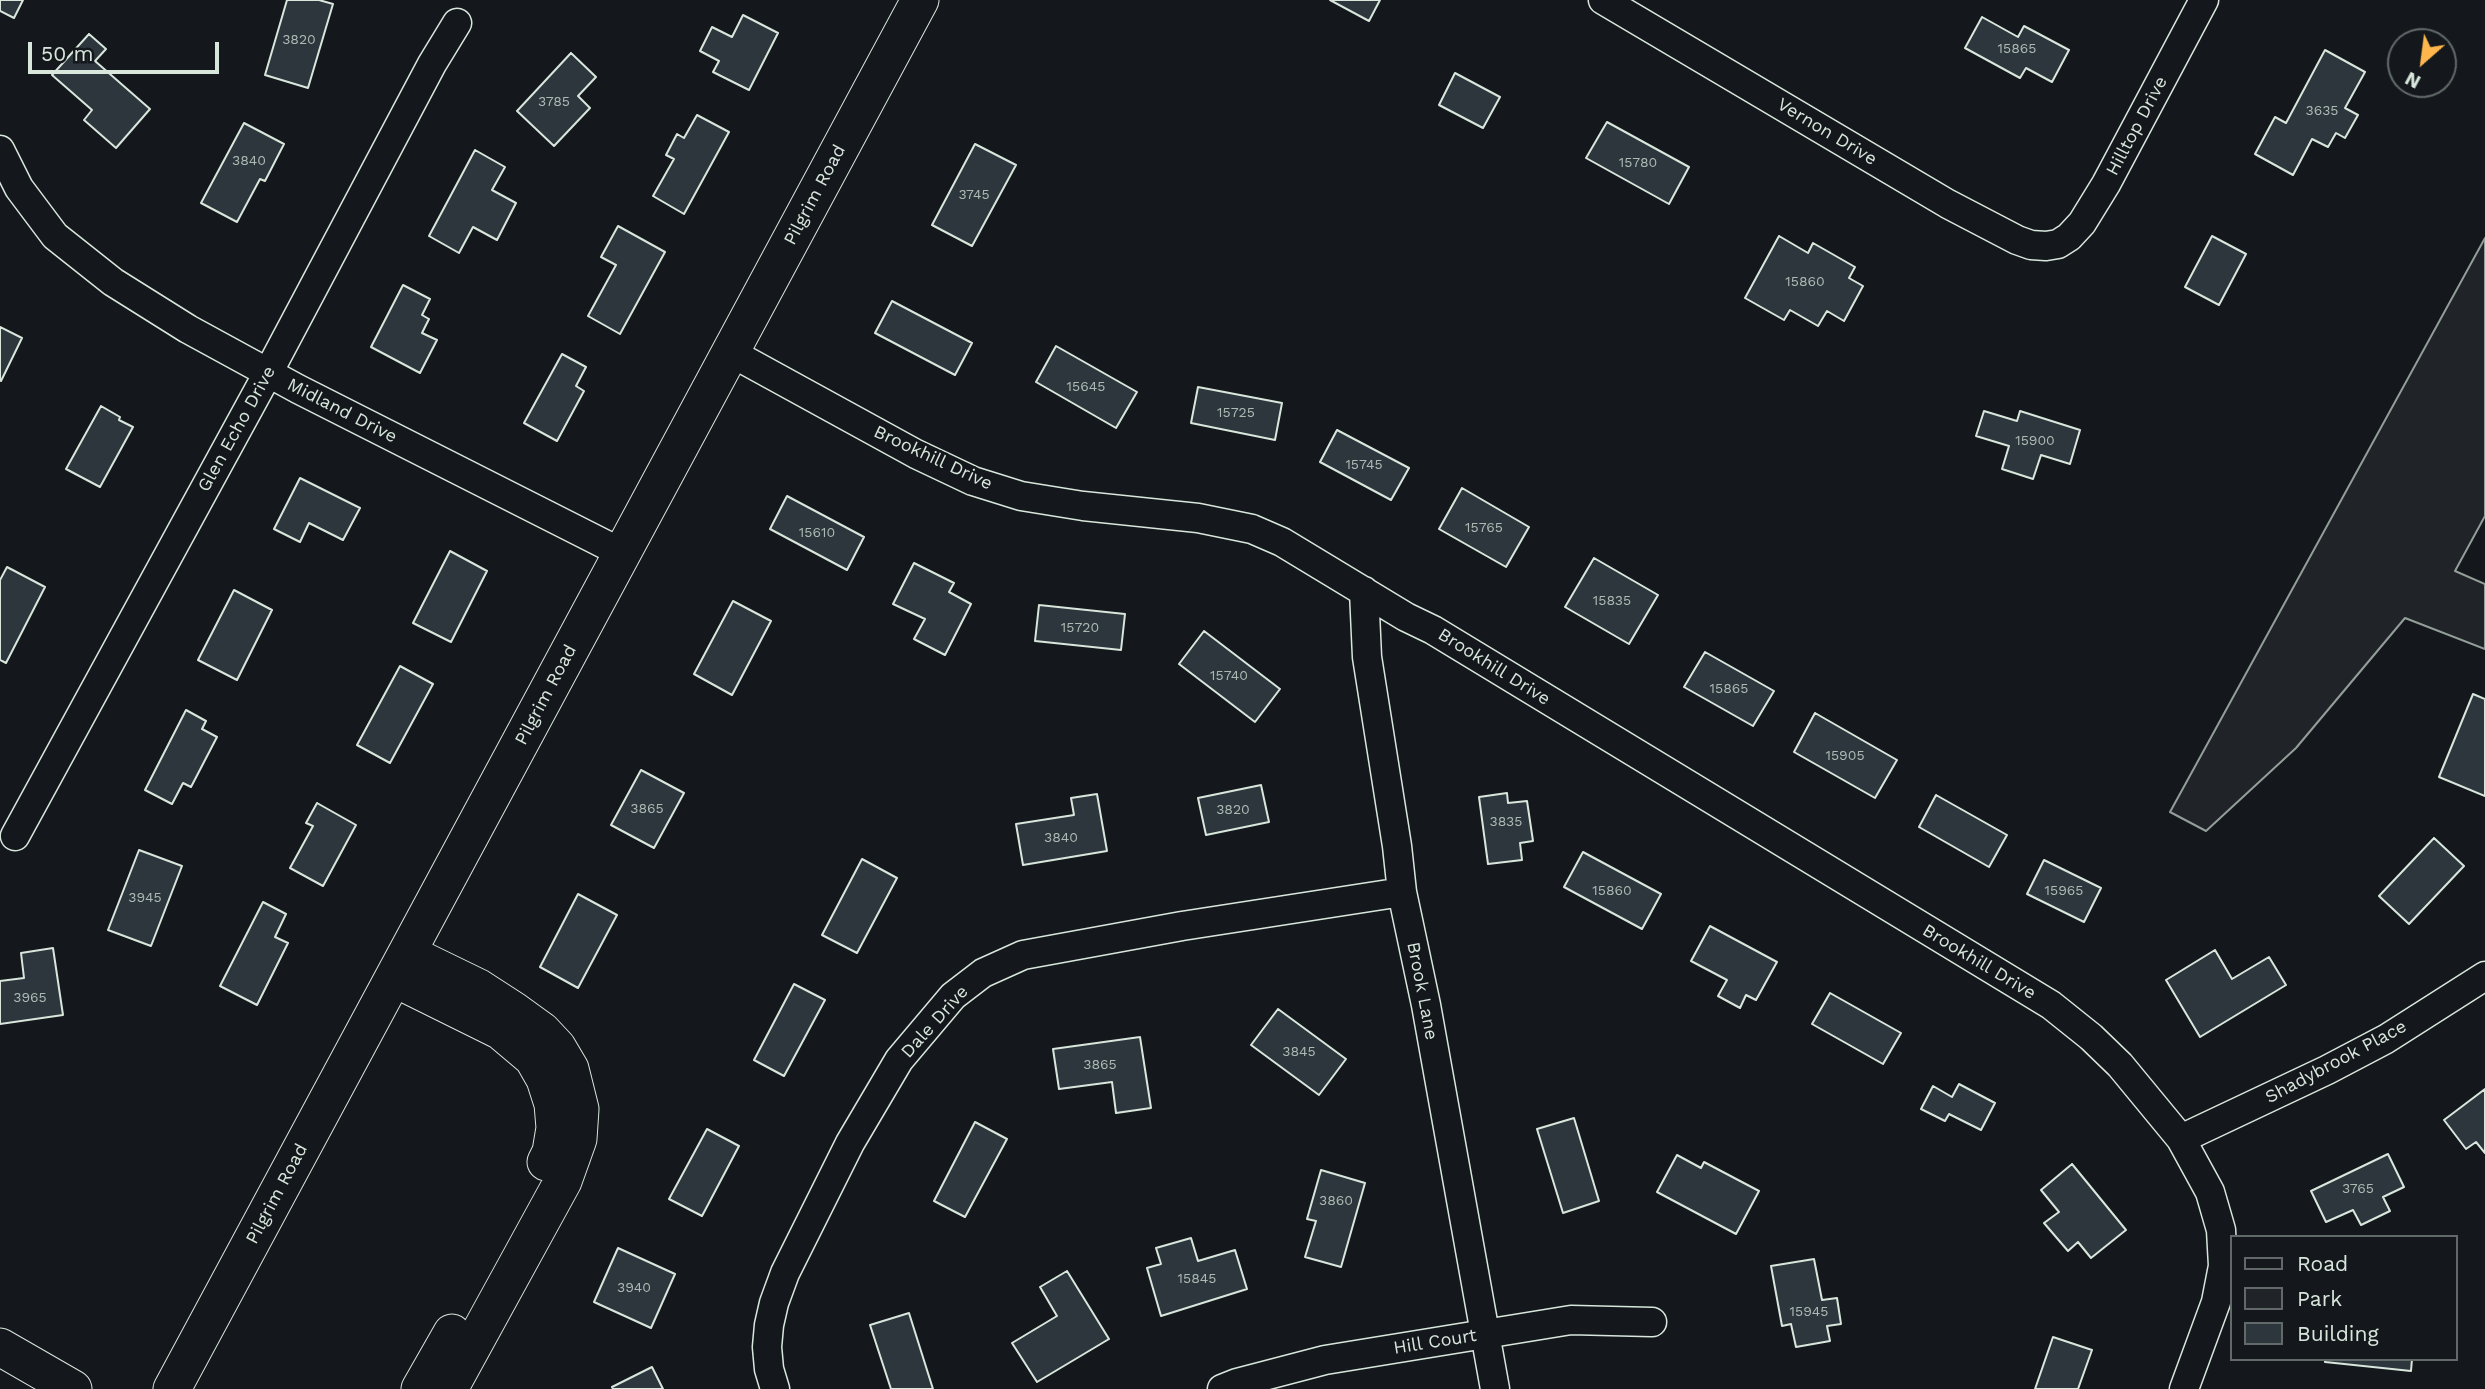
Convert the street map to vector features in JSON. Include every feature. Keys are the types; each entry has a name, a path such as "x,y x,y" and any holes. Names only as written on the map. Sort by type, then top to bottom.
{"main road":[{"name":"Pilgrim Road","path":"178,1377 920,0"},
{"path":"400,966 515,1041 533,1058 545,1079 554,1116 551,1152 538,1179 420,1389"},
{"path":"400,966 479,988 541,1031 557,1047 570,1069 580,1109 579,1139 563,1181 449,1389"},
{"path":"0,1347 73,1389"}],"street":[{"name":"Vernon Drive","path":"1603,0 1948,204 2031,245 2058,244"},
{"name":"Hilltop Drive","path":"2058,244 2082,223 2106,184 2204,0"},
{"name":"Glen Echo Drive","path":"15,836 268,373 432,64 457,23"},
{"name":"Midland Drive","path":"0,150 19,188 55,236 113,282 188,329 268,373 622,553"},
{"name":"Brookhill Drive","path":"730,352 916,454 973,481 1021,496 1083,506 1198,518 1252,529 1293,548 2051,1005 2120,1065 2181,1139 2210,1192 2221,1230 2223,1265 2216,1301 2184,1389"},
{"name":"Brook Lane","path":"1364,591 1367,657 1402,892 1426,1005 1495,1389"},
{"name":"Dale Drive","path":"775,1389 767,1348 769,1325 774,1303 790,1262 850,1143 899,1060 953,996 983,973 1023,955 1402,892"},
{"name":"Shadybrook Place","path":"2181,1139 2386,1039 2485,976"},
{"name":"Hill Court","path":"1222,1389 1325,1360 1571,1320 1652,1322"}],"green space":[{"path":"2485,238 2485,516 2455,571 2485,584 2485,649 2405,618 2296,748 2206,831 2170,812"}],"building":[{"path":"0,0 23,0 14,18 0,11"},
{"path":"287,0 319,0 333,4 308,88 265,75"},
{"path":"1330,0 1380,0 1369,21"},
{"path":"743,15 778,33 749,90 713,72 719,61 700,51 712,27 732,37"},
{"path":"1982,17 2018,37 2024,26 2069,50 2052,82 2026,68 2020,78 1965,48"},
{"path":"89,34 106,49 95,61 150,109 116,148 84,120 92,110 52,75"},
{"path":"2325,50 2365,72 2345,108 2358,115 2345,138 2336,133 2328,147 2312,139 2293,175 2255,154 2275,117 2286,123"},
{"path":"571,53 596,77 578,96 590,108 554,146 517,111"},
{"path":"1455,73 1500,97 1483,128 1439,105"},
{"path":"697,115 729,132 684,214 653,196 674,159 666,155 677,134 684,138"},
{"path":"1607,122 1689,167 1669,204 1586,158"},
{"path":"244,123 284,144 265,181 260,179 237,222 201,203"},
{"path":"975,144 1016,165 972,246 932,225"},
{"path":"475,150 505,167 492,190 516,203 497,240 473,227 459,253 429,236"},
{"path":"618,226 665,252 620,334 588,316 616,265 601,257"},
{"path":"1779,236 1808,253 1813,243 1855,267 1849,278 1863,286 1844,321 1827,311 1818,326 1790,310 1784,320 1745,298"},
{"path":"2212,236 2246,254 2219,305 2185,287"},
{"path":"403,285 430,299 422,315 429,319 422,333 437,340 420,373 371,347"},
{"path":"892,301 972,343 955,375 875,333"},
{"path":"0,327 22,338 1,381 0,380"},
{"path":"1056,346 1137,392 1116,428 1036,382"},
{"path":"562,354 586,367 576,386 584,391 557,441 524,423"},
{"path":"1198,387 1282,403 1275,440 1191,423"},
{"path":"101,406 133,427 100,487 66,469"},
{"path":"1984,411 2017,421 2020,411 2080,430 2070,464 2041,455 2033,479 2002,469 2009,446 1976,436"},
{"path":"1337,430 1409,468 1391,500 1320,462"},
{"path":"300,478 360,508 343,540 309,523 300,542 274,529"},
{"path":"1462,488 1529,527 1506,567 1439,529"},
{"path":"787,496 864,537 847,570 770,529"},
{"path":"450,551 487,571 451,642 413,623"},
{"path":"1594,558 1658,595 1629,644 1565,607"},
{"path":"914,563 954,583 949,592 971,604 945,655 914,639 925,619 893,604"},
{"path":"7,567 45,587 6,663 0,660 0,580"},
{"path":"234,590 272,610 237,680 198,660"},
{"path":"733,601 771,621 732,695 694,674"},
{"path":"1039,605 1125,614 1121,650 1035,641"},
{"path":"1204,631 1280,689 1255,722 1179,664"},
{"path":"1705,652 1774,691 1753,726 1684,687"},
{"path":"400,666 433,684 390,763 357,745"},
{"path":"2473,694 2485,699 2485,796 2439,777"},
{"path":"186,710 206,721 202,729 217,737 191,787 183,783 172,804 145,790"},
{"path":"1815,713 1897,760 1875,798 1794,752"},
{"path":"641,770 684,793 654,848 611,825"},
{"path":"1261,785 1269,822 1206,835 1198,798"},
{"path":"1507,793 1508,803 1527,801 1533,841 1520,843 1522,860 1488,864 1479,797"},
{"path":"1097,794 1107,851 1023,865 1016,824 1074,815 1071,798"},
{"path":"1936,795 2007,835 1989,867 1919,827"},
{"path":"317,803 356,825 323,886 290,868 313,826 306,823"},
{"path":"2434,838 2464,866 2409,924 2379,896"},
{"path":"139,850 182,866 151,946 108,930"},
{"path":"1583,852 1661,894 1642,929 1564,887"},
{"path":"862,859 897,878 857,953 822,935"},
{"path":"2044,860 2101,888 2084,922 2027,894"},
{"path":"578,894 617,915 578,988 540,967"},
{"path":"263,902 286,914 275,937 288,943 257,1005 220,986"},
{"path":"1710,926 1777,962 1756,1000 1746,995 1740,1008 1718,996 1727,980 1691,961"},
{"path":"53,948 63,1015 0,1024 0,981 24,978 21,953"},
{"path":"2215,950 2232,979 2269,957 2286,985 2200,1037 2166,980"},
{"path":"794,984 825,1000 784,1076 754,1060"},
{"path":"1830,993 1901,1033 1883,1064 1812,1024"},
{"path":"1278,1009 1346,1059 1319,1095 1251,1045"},
{"path":"1140,1037 1151,1108 1116,1113 1112,1082 1059,1089 1053,1049"},
{"path":"1959,1084 1995,1103 1981,1130 1949,1114 1945,1121 1921,1109 1933,1086 1952,1097"},
{"path":"2485,1089 2485,1153 2476,1142 2466,1149 2444,1120"},
{"path":"1574,1118 1599,1201 1563,1213 1537,1129"},
{"path":"975,1122 1007,1139 965,1217 934,1201"},
{"path":"707,1129 739,1146 702,1216 669,1199"},
{"path":"2388,1154 2404,1187 2383,1197 2390,1211 2361,1225 2353,1210 2326,1222 2311,1191"},
{"path":"1677,1155 1701,1168 1704,1162 1759,1191 1736,1234 1657,1192"},
{"path":"2072,1164 2126,1230 2091,1258 2078,1242 2068,1251 2044,1223 2059,1212 2041,1190"},
{"path":"1321,1170 1365,1183 1341,1267 1305,1257 1316,1221 1307,1219"},
{"path":"1191,1238 1198,1261 1235,1250 1247,1289 1161,1316 1147,1268 1161,1264 1156,1248"},
{"path":"618,1248 675,1274 651,1328 594,1302"},
{"path":"1814,1259 1822,1300 1837,1298 1841,1324 1827,1326 1830,1341 1796,1347 1791,1324 1782,1326 1771,1266"},
{"path":"1067,1271 1109,1339 1037,1382 1012,1343 1057,1316 1040,1287"},
{"path":"909,1313 933,1389 891,1389 870,1325"},
{"path":"2053,1337 2092,1350 2078,1389 2035,1389"},
{"path":"2325,1361 2412,1361 2411,1371"},
{"path":"652,1367 663,1389 613,1389 612,1387"}]}
